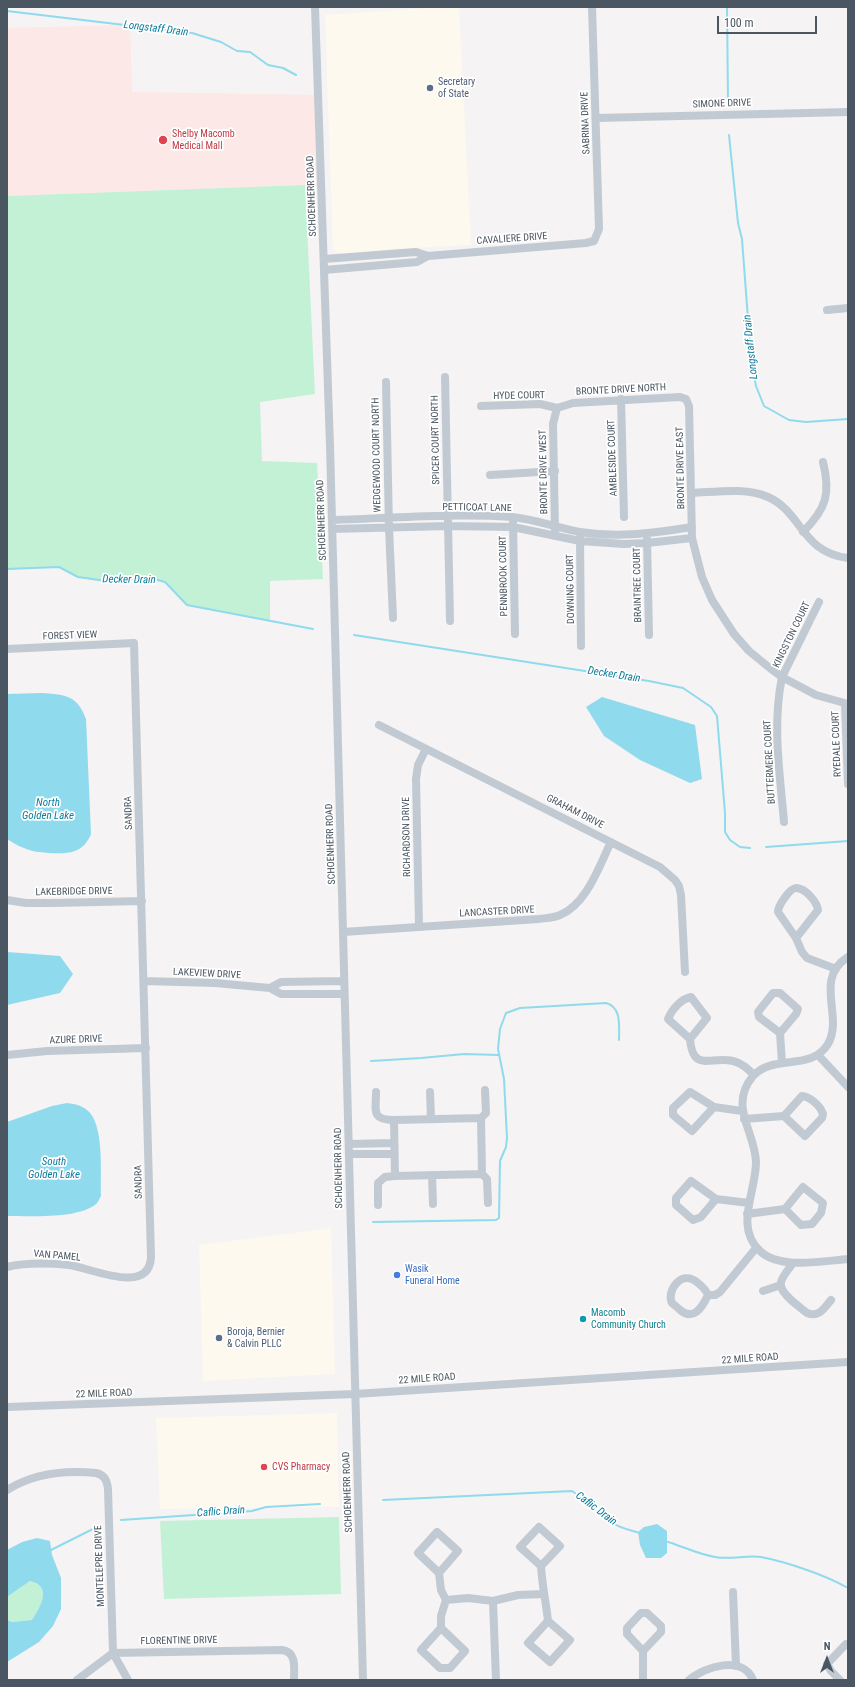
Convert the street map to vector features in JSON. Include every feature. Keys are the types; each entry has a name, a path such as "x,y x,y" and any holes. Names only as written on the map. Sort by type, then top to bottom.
{"street":[{"name":"SCHOENHERR ROAD","path":"315,7 332,520 363,1680"},
{"name":"SABRINA DRIVE","path":"592,7 599,230 596,238"},
{"name":"SIMONE DRIVE","path":"596,118 848,112"},
{"name":"CAVALIERE DRIVE","path":"324,259 416,252 428,256 590,243 596,238"},
{"name":"CAVALIERE DRIVE","path":"324,270 417,262 428,256"},
{"path":"827,310 848,308"},
{"name":"SPICER COURT NORTH","path":"445,377 450,621"},
{"name":"WEDGEWOOD COURT NORTH","path":"386,382 388,518 393,618"},
{"name":"BRONTE DRIVE NORTH","path":"557,408 573,403 621,399 686,398"},
{"name":"BRONTE DRIVE EAST","path":"686,398 689,406 692,538 702,577 712,600 734,634 749,652 782,677 816,695 847,704"},
{"name":"AMBLESIDE COURT","path":"621,399 624,517"},
{"name":"HYDE COURT","path":"481,406 540,404 557,408"},
{"name":"BRONTE DRIVE WEST","path":"555,536 553,424 557,408"},
{"path":"803,532 815,519 824,504 826,494 826,477 823,462"},
{"path":"490,475 555,471"},
{"path":"692,493 740,492 768,497 786,509 811,541 826,552 848,558"},
{"name":"PETTICOAT LANE","path":"332,520 448,517 513,518 580,532 613,535 646,534 692,527"},
{"name":"PENNBROOK COURT","path":"513,518 515,634"},
{"name":"PETTICOAT LANE","path":"332,529 448,526 513,527 580,541 624,544 692,538"},
{"name":"DOWNING COURT","path":"580,532 581,646"},
{"name":"BRAINTREE COURT","path":"646,534 649,635"},
{"name":"KINGSTON COURT","path":"782,677 819,602"},
{"name":"FOREST VIEW","path":"7,649 134,644"},
{"name":"SANDRA","path":"104,1274 117,1277 134,1277 146,1271 151,1262 134,644"},
{"name":"BUTTERMERE COURT","path":"782,677 778,698 777,729 784,822"},
{"name":"RYEDALE COURT","path":"847,704 848,784"},
{"name":"GRAHAM DRIVE","path":"379,725 660,867 672,877 679,886 682,901 685,972"},
{"name":"RICHARDSON DRIVE","path":"419,926 416,779 418,765 426,749"},
{"name":"LANCASTER DRIVE","path":"343,932 538,919 560,915 571,909 584,894 611,842"},
{"path":"796,938 818,910 814,900 801,889 793,888 779,905 778,912 796,938 802,952 807,958 836,969"},
{"name":"LAKEBRIDGE DRIVE","path":"7,900 26,903 142,901"},
{"path":"848,957 836,969 831,981 831,1034 824,1049 818,1055 804,1061 767,1066 754,1075 744,1094 743,1115 753,1143 756,1161 747,1214 749,1234 756,1248 772,1259 793,1263 848,1260"},
{"name":"LAKEVIEW DRIVE","path":"144,981 214,983 270,988 281,994 344,994"},
{"name":"LAKEVIEW DRIVE","path":"270,988 281,982 344,981"},
{"path":"780,1033 760,1017 758,1012 773,993 780,993 798,1009 796,1014 780,1033 782,1063"},
{"path":"690,1039 707,1018 691,997 686,998 680,1003 670,1014 668,1019 690,1039 692,1054 699,1060 704,1061 733,1061 744,1066 754,1075"},
{"name":"AZURE DRIVE","path":"7,1055 40,1051 146,1048"},
{"path":"818,1055 848,1087"},
{"path":"376,1092 376,1114 378,1118 382,1120 394,1120 481,1118 486,1113 485,1090"},
{"path":"430,1092 431,1119"},
{"path":"714,1107 692,1131 673,1115 673,1108 690,1092 714,1107 743,1115 784,1116 805,1136 822,1118 823,1114 818,1106 806,1097 802,1096 784,1116"},
{"path":"481,1118 482,1174 487,1179 488,1203"},
{"path":"394,1120 395,1176"},
{"path":"349,1144 394,1143"},
{"path":"349,1154 394,1154"},
{"path":"378,1205 378,1183 385,1177 482,1174"},
{"path":"432,1175 433,1204"},
{"path":"716,1199 701,1217 692,1220 676,1205 676,1198 691,1181 716,1199 749,1203"},
{"path":"747,1214 785,1209 803,1187 823,1203 821,1213 812,1224 801,1225 785,1209"},
{"path":"708,1295 715,1295 722,1291 756,1248"},
{"name":"VAN PAMEL","path":"7,1267 29,1263 50,1263 71,1266 104,1274"},
{"path":"763,1291 781,1285 793,1263"},
{"path":"687,1277 692,1278 706,1291 708,1295 695,1313 690,1315 684,1313 672,1302 671,1297 672,1290 681,1279 687,1277"},
{"path":"781,1285 784,1293 807,1313 812,1315 820,1313 831,1300"},
{"name":"22 MILE ROAD","path":"7,1407 355,1394 848,1362"},
{"name":"MONTELEPRE DRIVE","path":"7,1490 31,1478 42,1475 77,1472 100,1474 107,1482 112,1653 128,1680"},
{"path":"541,1566 560,1546 539,1527 520,1547 541,1566 542,1586 548,1621 570,1640 550,1662 528,1643 548,1621"},
{"path":"439,1573 458,1551 437,1532 418,1553 439,1573 441,1590 446,1600 441,1616 441,1628 421,1650 440,1668 450,1668 465,1651 441,1628"},
{"path":"733,1592 736,1666"},
{"path":"446,1600 468,1598 492,1601 518,1595 544,1594"},
{"path":"492,1601 496,1680"},
{"path":"643,1651 661,1632 661,1626 646,1613 641,1613 627,1628 627,1634 643,1651 643,1680"},
{"path":"840,1680 831,1671 827,1664 846,1644 848,1645"},
{"name":"FLORENTINE DRIVE","path":"112,1653 282,1650 290,1652 294,1663 294,1680"},
{"path":"77,1680 112,1653"},
{"path":"689,1680 698,1673 710,1668 736,1666 745,1668 753,1680"}],"shaded area":[{"path":"459,7 471,245 393,249 343,254 338,252 333,249 325,15"},
{"name":"Shelby Macomb Medical Mall","path":"130,25 132,92 318,95 322,187 305,185 7,196 7,28"},
{"path":"331,1228 335,1374 203,1381 199,1245"},
{"path":"337,1413 339,1507 160,1509 156,1418"}],"green space":[{"path":"305,185 315,394 260,402 262,461 317,463 323,579 270,581 270,621 187,605 165,582 150,578 106,581 78,577 59,567 7,569 7,196"},
{"path":"339,1517 341,1594 164,1599 160,1521"},
{"path":"30,1581 37,1584 43,1592 43,1598 39,1610 33,1620 12,1622 7,1620 7,1597"}],"water":[{"name":"North Golden Lake","path":"42,693 70,698 79,705 86,719 91,834 84,846 68,853 33,851 7,839 7,694"},
{"path":"602,697 695,725 702,779 690,783 640,760 604,736 586,707"},
{"path":"7,952 60,956 73,974 60,993 7,1005"},
{"name":"South Golden Lake","path":"67,1103 85,1108 93,1117 97,1126 101,1163 101,1196 98,1202 88,1209 53,1216 7,1216 7,1122 52,1106"},
{"path":"657,1524 667,1531 667,1553 661,1558 646,1558 640,1545 638,1532 644,1527"},
{"path":"37,1538 50,1541 52,1555 61,1578 61,1609 53,1626 39,1642 7,1662 7,1620 12,1622 32,1620 41,1604 43,1592 37,1584 30,1581 7,1597 7,1550 22,1542"}],"waterway":[{"path":"727,7 728,100"},
{"name":"Longstaff Drain","path":"7,11 192,33 221,42 237,51 250,52 268,65 283,68 296,75"},
{"name":"Longstaff Drain","path":"729,135 738,223 742,239 751,359 756,386 764,406 789,420 806,422 848,419"},
{"name":"Decker Drain","path":"7,569 59,567 78,577 106,581 150,578 165,582 187,605 313,629"},
{"name":"Decker Drain","path":"354,635 649,681 683,688 711,707 717,716 725,813 725,832 730,840 740,847 750,848"},
{"name":"Decker Drain","path":"766,847 848,841"},
{"path":"373,1222 496,1220 499,1218 500,1161 506,1147 507,1138 504,1079 498,1049 500,1029 506,1013 520,1008 606,1003 611,1005 617,1013 619,1040"},
{"path":"371,1061 464,1054 499,1055"},
{"name":"Caflic Drain","path":"383,1500 572,1491 614,1524 640,1533"},
{"name":"Caflic Drain","path":"121,1520 252,1511 266,1507 320,1504"},
{"name":"Caflic Drain","path":"49,1551 93,1529"},
{"name":"Caflic Drain","path":"665,1541 715,1557 761,1557 771,1559 817,1574 848,1588"}],"place":[{"name":"Secretary of State","path":"430,88"},
{"name":"Shelby Macomb Medical Mall","path":"163,140"},
{"name":"Wasik Funeral Home","path":"397,1275"},
{"name":"Macomb Community Church","path":"583,1319"},
{"name":"Boroja, Bernier & Calvin PLLC","path":"219,1338"},
{"name":"CVS Pharmacy","path":"264,1467"}]}
